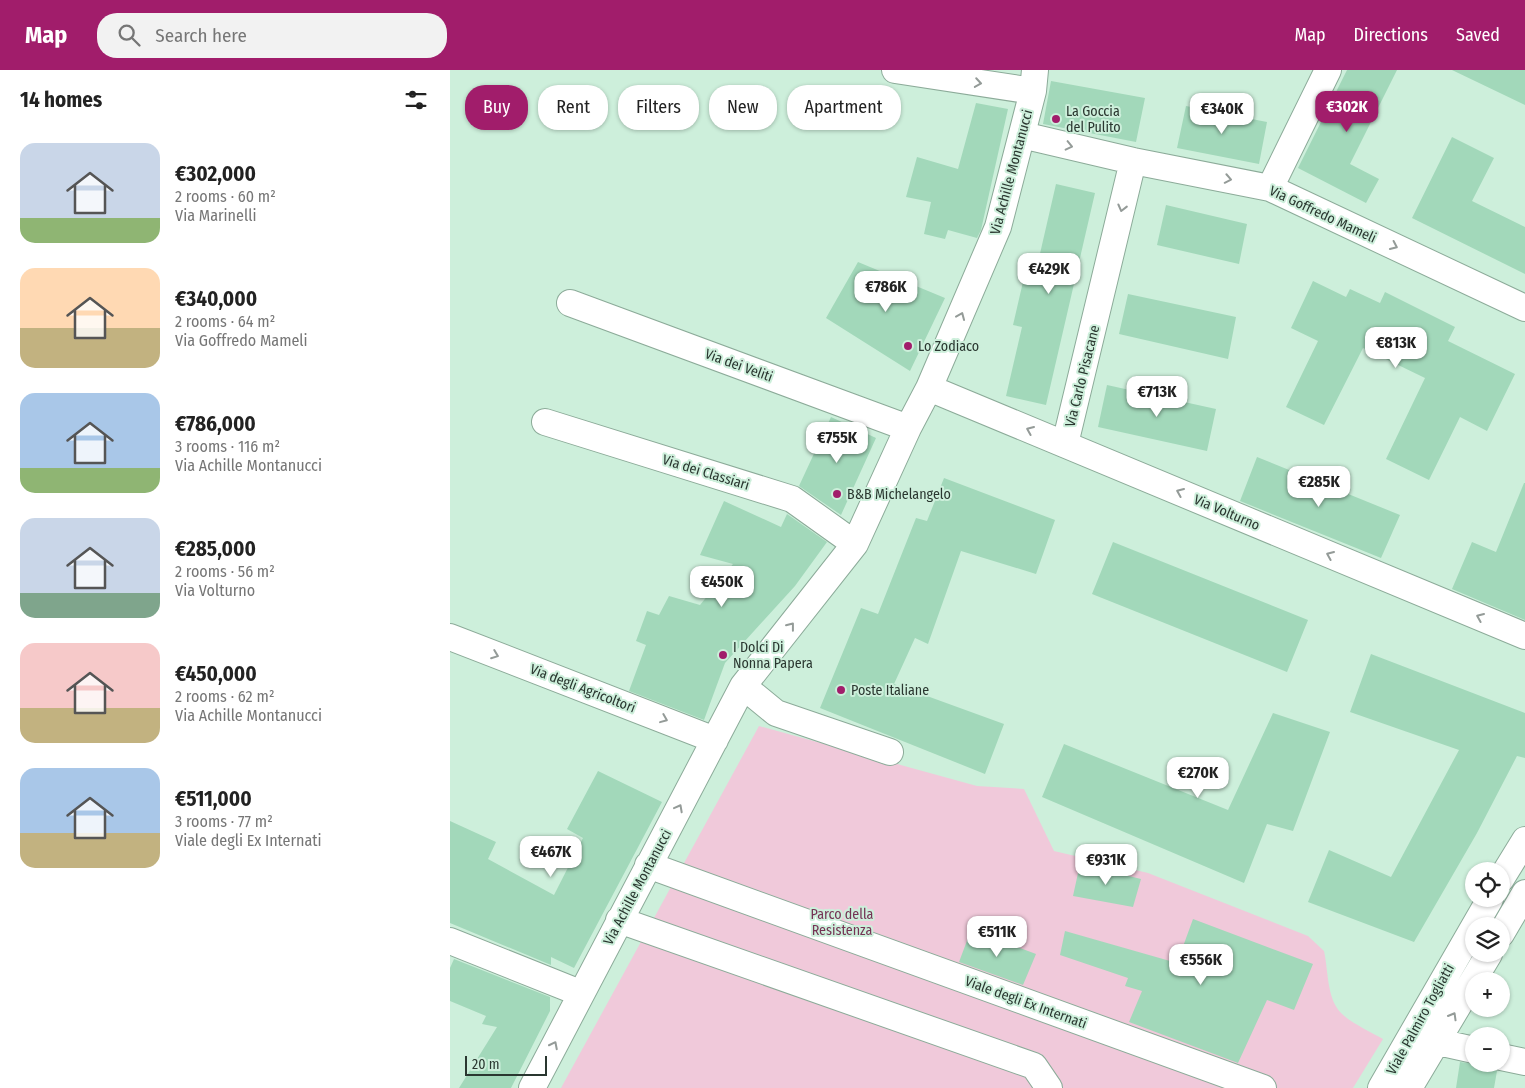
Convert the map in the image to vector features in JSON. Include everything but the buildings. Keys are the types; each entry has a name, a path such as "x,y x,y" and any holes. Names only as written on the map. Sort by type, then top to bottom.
{"street":[{"path":"895,70 1034,80"},
{"path":"1270,188 1328,70"},
{"name":"Via Achille Montanucci","path":"532,1088 580,993 743,686 856,544 908,428 929,388 998,227 1034,80"},
{"name":"Via Goffredo Mameli","path":"1022,135 1133,161 1270,188 1525,308"},
{"name":"Via Carlo Pisacane","path":"1065,444 1133,161"},
{"name":"Via dei Veliti","path":"570,303 908,428"},
{"name":"Via Volturno","path":"929,388 1525,636"},
{"name":"Via dei Classiari","path":"545,422 792,499 856,544"},
{"name":"Via degli Agricoltori","path":"450,637 715,740"},
{"path":"743,686 776,713 890,752"},
{"path":"1510,865 1525,840"},
{"name":"Viale degli Ex Internati","path":"648,865 1263,1088"},
{"path":"1510,919 1525,893"},
{"name":"Viale Palmiro Togliatti","path":"1381,1088 1485,907"},
{"path":"619,920 1034,1066 1049,1088"},
{"path":"450,941 580,993"},
{"name":"Viale Palmiro Togliatti","path":"1409,1088 1485,962"},
{"path":"1438,1042 1465,1048"},
{"path":"1510,1059 1525,1062"}],"green space":[{"name":"Parco della Resistenza","path":"759,726 977,786 1024,789 1054,851 1148,873 1308,936 1324,951 1331,995 1337,1008 1351,1021 1383,1039 1353,1088 561,1088"}],"place":[{"name":"La Goccia del Pulito","path":"1056,119"},
{"name":"Lo Zodiaco","path":"908,346"},
{"name":"B&B Michelangelo","path":"837,494"},
{"name":"I Dolci Di Nonna Papera","path":"723,655"},
{"name":"Poste Italiane","path":"841,690"}]}
